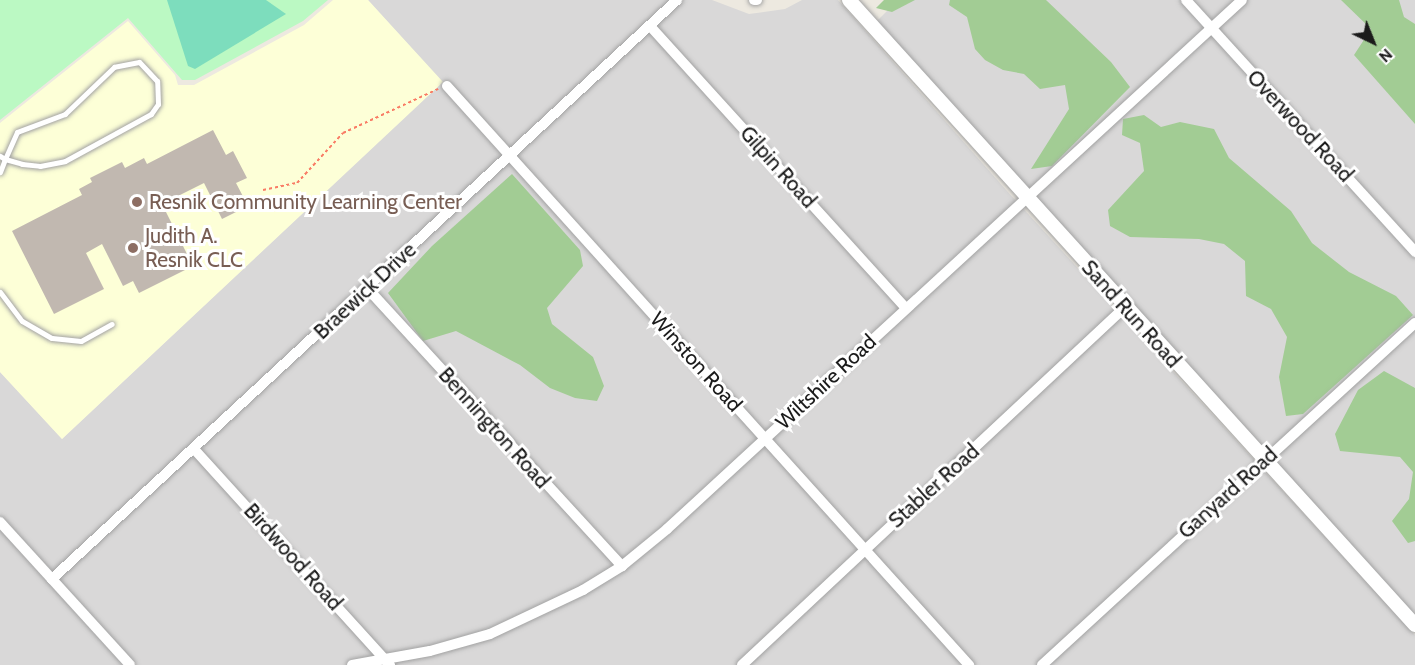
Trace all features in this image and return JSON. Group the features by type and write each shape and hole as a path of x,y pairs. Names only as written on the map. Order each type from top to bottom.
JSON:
{"street":[{"name":"Braewick Drive","path":"52,579 368,289 677,0"},
{"name":"Sand Run Road","path":"849,0 1415,625"},
{"name":"Overwood Road","path":"1186,0 1415,252"},
{"name":"Wiltshire Road","path":"352,665 388,662 490,634 584,590 622,566 668,530 1209,27 1242,0"},
{"name":"Gilpin Road","path":"650,26 906,308"},
{"name":"Winston Road","path":"447,86 969,665"},
{"name":"Bennington Road","path":"368,289 622,566"},
{"name":"Stabler Road","path":"742,665 1126,306"},
{"name":"Ganyard Road","path":"1042,665 1415,323"},
{"name":"Birdwood Road","path":"194,449 388,662"},
{"path":"0,522 130,665"}],"lane":[{"path":"0,172 2,158 17,132 65,114 114,67 127,62 139,62 157,81 158,104 151,114 65,160 40,166 2,158"},
{"path":"0,292 22,321 52,338 81,341 112,324"}],"path":[{"path":"263,190 297,183 344,133 447,86"}],"shaded area":[{"name":"Judith A. Resnik CLC","path":"333,0 368,0 443,82 62,439 0,372 0,123 128,21 175,75 178,85 194,85 304,25"},
{"path":"368,0 712,0 749,14 785,9 802,0 838,0 1007,191 1415,635 1415,665 0,665 0,372 62,439 442,82"},
{"path":"898,0 1415,0 1415,625 872,26"}],"green space":[{"path":"0,0 328,0 303,21 195,80 182,80 128,18 0,120"},
{"path":"167,0 266,0 286,14 195,69 188,66"},
{"path":"884,0 915,0 892,12 876,8"},
{"path":"950,0 1046,0 1111,62 1130,87 1052,166 1031,169 1069,109 1065,85 1040,89 1024,74 1003,70 985,60 975,49 967,17 949,5"},
{"path":"1341,0 1399,0 1404,17 1415,24 1415,124 1354,55 1371,29"},
{"path":"1144,115 1161,127 1180,122 1214,129 1229,158 1291,211 1312,243 1349,272 1396,296 1413,315 1303,414 1286,416 1279,377 1287,337 1271,309 1246,296 1245,261 1224,244 1199,239 1130,237 1110,226 1108,210 1144,171 1140,143 1122,135 1123,119"},
{"path":"512,174 580,250 583,266 547,308 552,324 593,357 604,386 597,401 575,398 550,388 520,365 456,331 423,341 388,293 432,246"},
{"path":"1384,371 1415,388 1415,541 1408,543 1392,521 1409,499 1413,472 1400,457 1340,451 1335,434 1358,390"}],"building":[{"path":"213,130 226,155 233,151 247,178 236,183 248,206 222,219 204,183 162,204 193,266 139,293 133,281 123,286 102,244 86,253 104,289 54,314 12,231 82,195 79,189 92,182 90,178 122,162 125,168 144,158 147,164"}],"place":[{"name":"Resnik Community Learning Center","path":"137,202"},
{"name":"Judith A. Resnik CLC","path":"133,248"}]}
